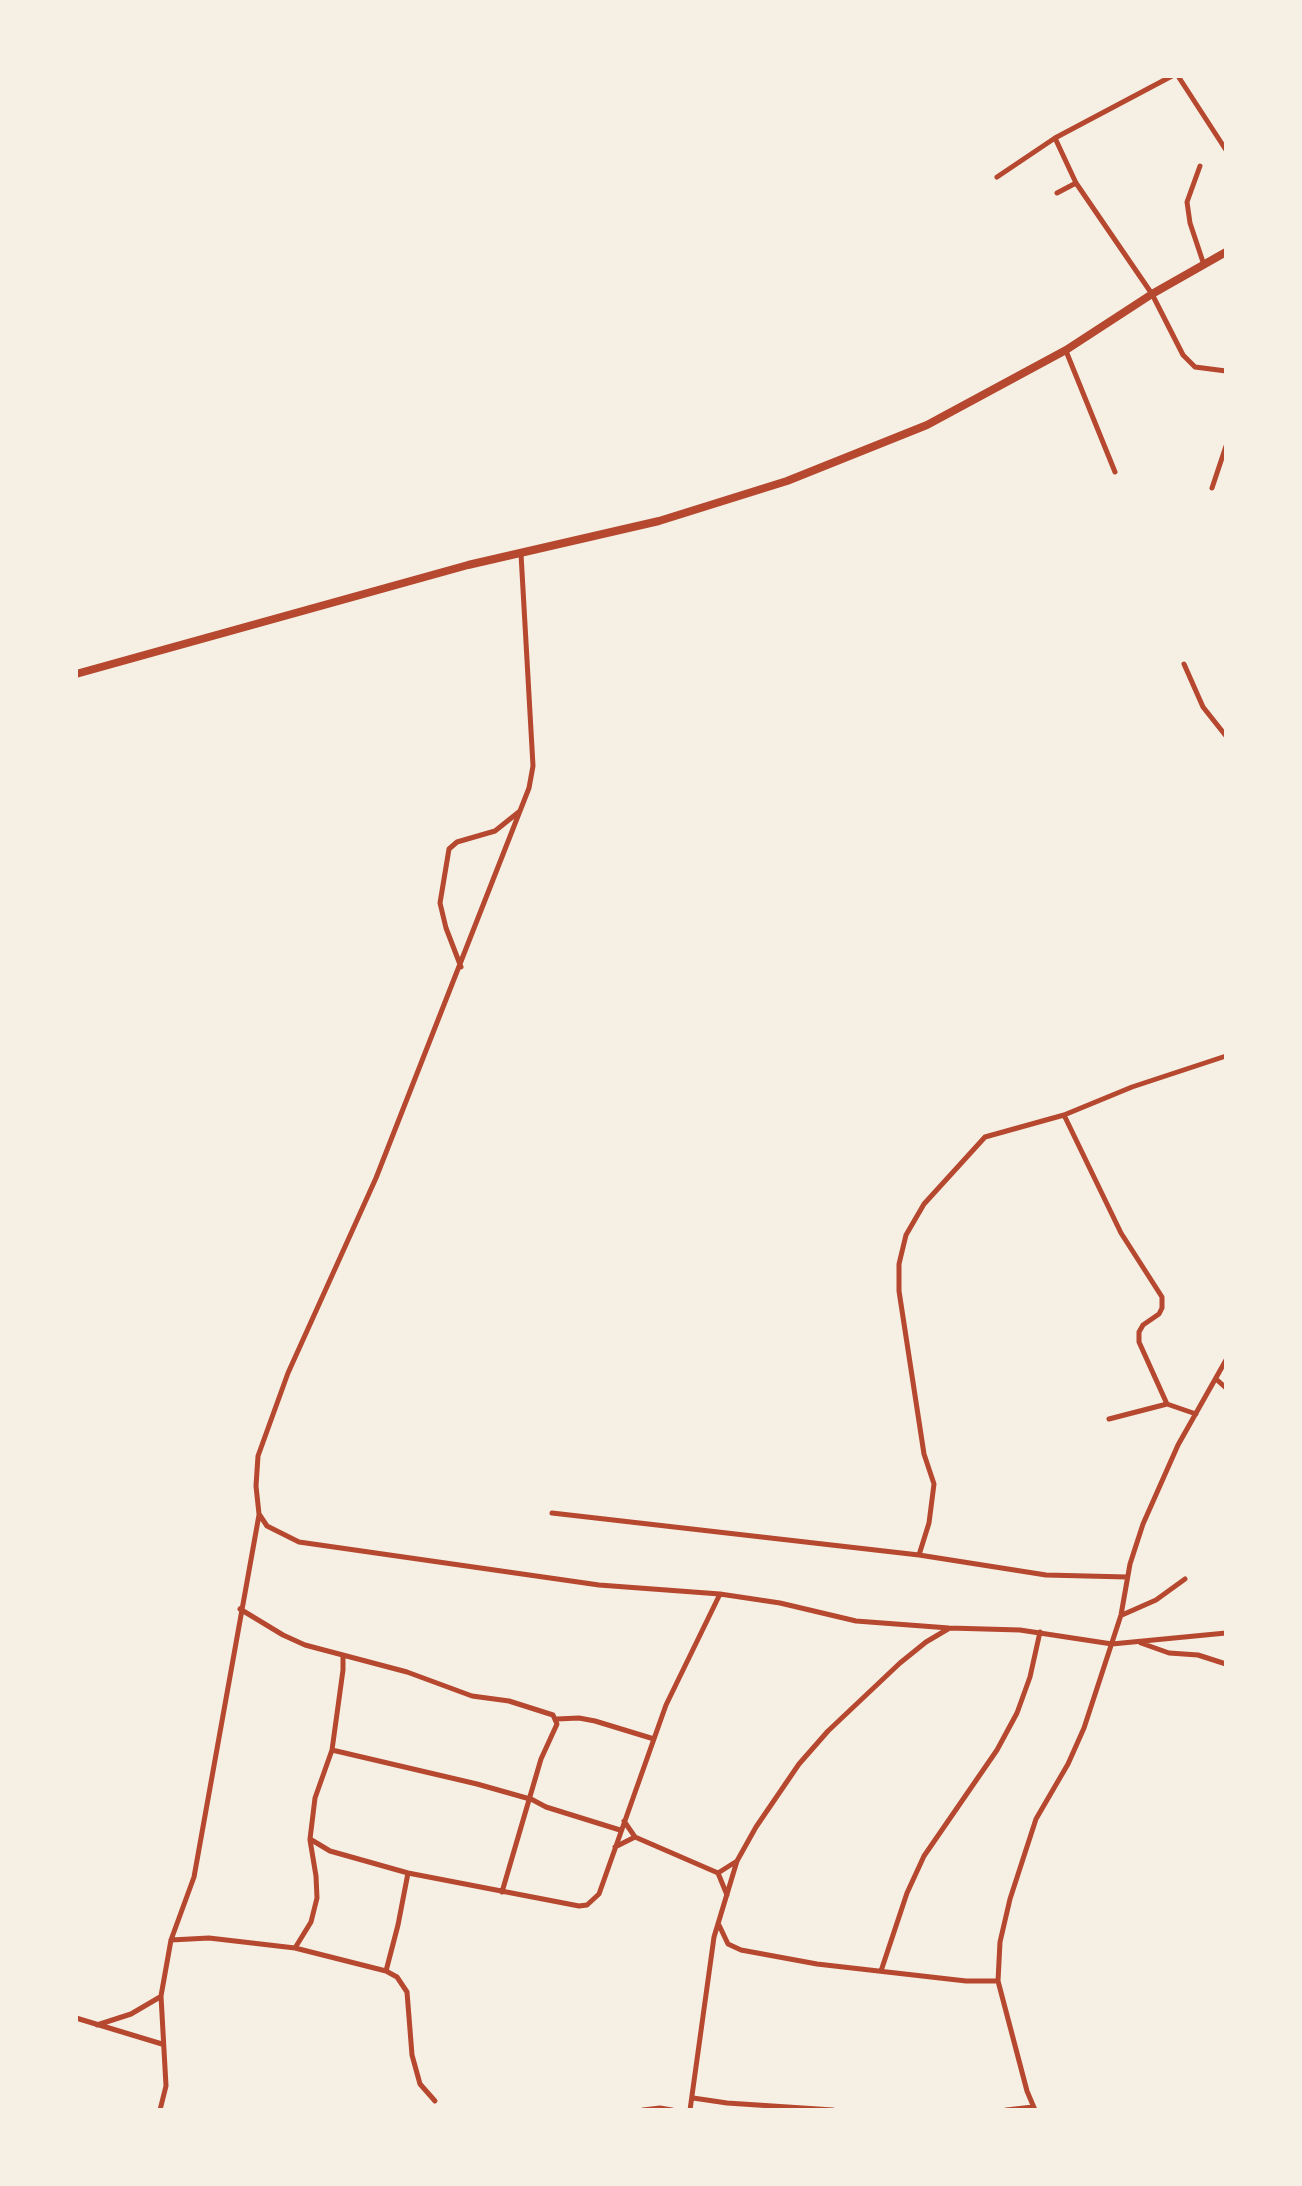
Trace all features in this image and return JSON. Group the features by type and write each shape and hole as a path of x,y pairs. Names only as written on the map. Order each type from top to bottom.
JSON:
{"highway":[{"path":"76,674 468,565 659,521 787,481 878,447 941,418 1066,350 1152,294 1226,252"}],"street":[{"path":"997,177 1055,138 1175,76 1226,150"},
{"path":"1055,138 1076,183 1152,294 1183,355 1195,367 1226,371"},
{"path":"1200,166 1187,202 1190,223 1204,265"},
{"path":"1057,193 1076,183"},
{"path":"1066,350 1115,472"},
{"path":"1212,488 1226,446"},
{"path":"160,2110 166,2086 161,1996 171,1940 194,1877 259,1514 256,1486 258,1456 308,1325 376,1178 461,967 520,811 533,766 521,554"},
{"path":"1184,664 1203,707 1226,736"},
{"path":"461,967 440,903 449,849 457,842 495,831 520,811"},
{"path":"919,1555 929,1523 934,1484 924,1454 899,1291 899,1264 906,1235 924,1204 985,1137 1064,1115 1132,1087 1226,1056"},
{"path":"1064,1115 1121,1233 1162,1297 1159,1314 1143,1325 1139,1342 1167,1404"},
{"path":"1006,2110 1034,2108 998,1981 1000,1942 1010,1899 1036,1819 1068,1764 1084,1728 1121,1615 1134,1547 1143,1524 1178,1445 1226,1360"},
{"path":"1216,1379 1226,1388"},
{"path":"1109,1419 1167,1404 1196,1414"},
{"path":"552,1513 919,1555 1046,1575 1127,1577"},
{"path":"259,1514 267,1526 299,1542 599,1585 720,1594 780,1603 856,1621 1040,1632 1112,1644 1226,1633"},
{"path":"1121,1615 1156,1600 1185,1579"},
{"path":"310,1839 330,1851 408,1873 587,1905 599,1894 677,1681 720,1594"},
{"path":"240,1609 283,1635 343,1656 407,1672 472,1696 509,1701 548,1712 557,1719 595,1721 654,1739"},
{"path":"690,2110 711,1949 737,1861 799,1764 828,1731 900,1663 949,1628"},
{"path":"881,1971 907,1893 924,1856 997,1750 1017,1713 1030,1677 1040,1632"},
{"path":"1140,1643 1169,1653 1198,1655 1226,1664"},
{"path":"295,1948 311,1922 317,1898 310,1839 315,1798 332,1750 343,1656"},
{"path":"502,1892 541,1759 557,1719"},
{"path":"332,1750 477,1784 620,1830"},
{"path":"624,1820 635,1837 718,1873 725,1884 727,1897"},
{"path":"614,1848 635,1837"},
{"path":"718,1873 737,1861"},
{"path":"386,1971 408,1873"},
{"path":"719,1924 728,1944 741,1950 817,1964 966,1981 998,1981"},
{"path":"171,1940 209,1938 295,1948 386,1971 397,1977 407,1992 412,2055 420,2084 435,2101"},
{"path":"97,2025 131,2014 161,1996"},
{"path":"76,2018 162,2044"},
{"path":"693,2098 833,2110"},
{"path":"643,2110 672,2110"}]}
